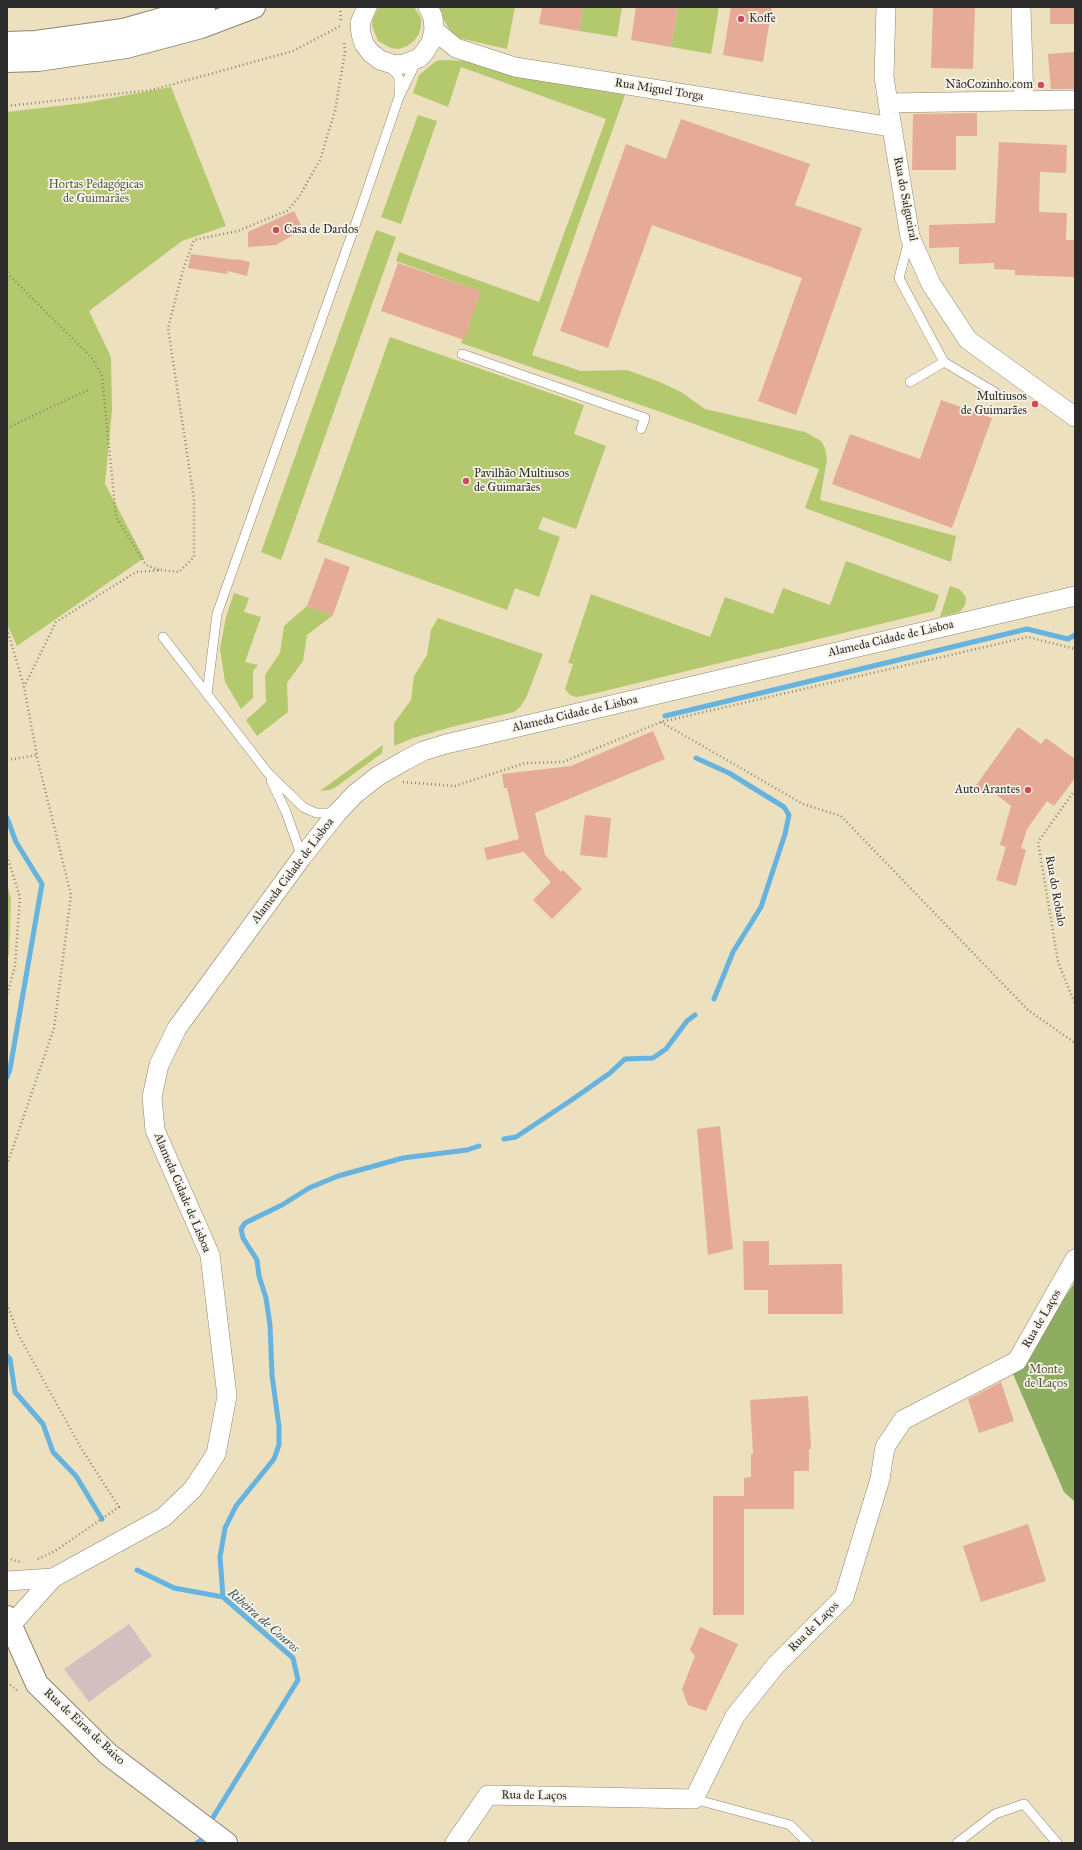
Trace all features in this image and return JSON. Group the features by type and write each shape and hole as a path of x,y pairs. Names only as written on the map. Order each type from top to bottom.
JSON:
{"main road":[{"path":"7,43 36,42 123,30 204,7"},
{"path":"7,61 38,60 126,47 201,27 254,7"},
{"name":"Rua de Eiras de Baixo","path":"9,1621 38,1684 108,1754 226,1843"}],"street":[{"path":"367,7 360,22 361,34 368,49 380,60 387,63 400,64 411,62 421,55 431,42 434,30 433,17 428,7"},
{"name":"Rua do Salgueiral","path":"886,7 884,76 888,103 910,237 931,284 968,340 1075,417"},
{"path":"1021,7 1024,101"},
{"name":"Rua Miguel Torga","path":"434,30 456,48 516,67 892,127"},
{"path":"421,55 456,48"},
{"path":"888,103 1075,100"},
{"name":"Alameda Cidade de Lisboa","path":"9,1621 53,1578 164,1518 193,1488 216,1454 227,1396 210,1255 155,1130 152,1097 159,1065 177,1028 302,857 355,794 378,776 423,751 1075,596"},
{"name":"Rua de Laços","path":"455,1843 488,1795 694,1799 735,1716 776,1665 844,1597 880,1479 885,1447 903,1420 1017,1361 1075,1259"},
{"name":"Alameda Cidade de Lisboa","path":"7,1581 53,1578"}],"lane":[{"path":"207,694 217,614 399,97 421,55"},
{"path":"380,60 396,73 399,78 399,97"},
{"path":"910,237 899,278 944,362 996,393"},
{"path":"462,354 645,418 641,429"},
{"path":"910,382 944,362"},
{"path":"164,637 268,773 303,807 316,813 337,814"},
{"path":"268,773 286,812 302,857"},
{"path":"694,1799 790,1825 808,1843"},
{"path":"957,1843 995,1814 1024,1804 1057,1843"}],"path":[{"path":"340,7 342,32"},
{"path":"7,106 152,90 293,51 342,25"},
{"path":"24,687 56,622 136,572 161,570 179,572 194,556 194,499 168,328 183,270 194,240 238,231 287,211 298,197 320,160 334,111 345,52 343,38"},
{"path":"7,273 92,358 102,376 116,517 146,565 161,570"},
{"path":"7,428 88,390"},
{"path":"7,629 24,687 37,754 71,895 54,1028 7,1166"},
{"path":"402,782 455,786 525,763 563,762 661,722 1028,637 1075,649"},
{"path":"661,722 803,804 842,816 1028,1010 1075,1043"},
{"path":"7,760 37,754"},
{"name":"Rua do Robalo","path":"1075,790 1038,842 1058,962 1075,1004"},
{"path":"7,856 20,897 15,966 7,995"},
{"path":"7,1304 18,1334 81,1448 119,1507 56,1551 34,1561"},
{"path":"7,1558 27,1564"}],"shaded area":[{"path":"129,1624 152,1656 89,1702 64,1669"}],"green space":[{"path":"379,7 414,7 421,18 421,26 419,34 414,41 399,49 391,48 378,41 372,26 373,18"},
{"path":"436,7 515,7 507,49 454,37"},
{"path":"583,7 622,7 617,37 579,31"},
{"path":"678,7 719,7 711,54 671,47"},
{"path":"436,61 466,61 489,68 625,95 532,355 581,371 627,370 660,382 681,392 705,409 805,432 821,441 825,448 827,459 820,500 956,536 951,562 805,508 819,469 658,411 461,343 480,291 396,261 399,252 539,302 606,119 461,67 448,107 413,93 419,75"},
{"name":"Hortas Pedagógicas de Guimarães","path":"171,87 226,226 182,241 89,311 111,357 112,410 105,484 144,558 17,646 7,624 7,112 84,103"},
{"path":"418,115 437,121 401,224 381,217"},
{"path":"376,230 396,237 281,560 261,552"},
{"name":"Pavilhão Multiusos de Guimarães","path":"390,337 584,405 574,434 606,446 576,529 543,517 538,529 560,537 539,597 515,588 507,610 317,542"},
{"path":"846,561 939,595 934,611 588,695 576,697 570,695 565,689 573,664 568,663 591,594 710,637 725,597 773,614 783,588 830,605"},
{"path":"950,586 959,589 963,593 966,598 965,605 960,612 940,617"},
{"path":"234,593 249,598 244,612 261,617 245,662 258,665 253,671 253,698 241,709 225,682 220,649 226,617"},
{"path":"307,606 333,615 307,635 303,661 287,683 288,712 257,736 246,720 266,702 265,675 280,653 284,626"},
{"path":"438,618 543,654 526,698 520,707 514,712 455,726 413,738 394,746 394,723 411,700 414,676 427,655 431,630"},
{"path":"383,745 382,753 336,787 330,790 320,791"},
{"path":"7,884 11,899 9,954 7,961"},
{"name":"Monte de Laços","path":"1075,1282 1075,1502 1064,1492 1013,1374"}],"building":[{"path":"542,7 583,7 579,31 539,24"},
{"path":"636,7 678,7 671,47 631,40"},
{"path":"731,7 772,7 763,62 723,55"},
{"path":"933,7 975,7 973,69 931,68"},
{"path":"1050,7 1075,7 1075,24 1050,24"},
{"path":"1075,52 1075,89 1051,89 1048,54"},
{"path":"977,113 977,136 956,136 956,170 912,170 913,114"},
{"path":"681,119 810,164 795,205 862,228 796,415 758,401 802,278 652,225 608,348 560,331 626,144 666,159"},
{"path":"999,142 1067,145 1066,173 1040,172 1039,212 1067,213 1066,240 1075,240 1075,277 1015,275 1015,270 994,269 994,263 959,264 959,247 929,248 929,225 995,223"},
{"name":"Casa de Dardos","path":"294,211 303,229 276,245 248,247 248,232"},
{"path":"191,254 250,262 247,276 228,271 227,274 188,268"},
{"path":"398,263 481,291 464,340 381,311"},
{"path":"941,400 992,418 952,528 832,484 850,434 920,459"},
{"path":"325,558 350,567 333,615 307,606"},
{"path":"1018,727 1041,744 1046,738 1075,759 1075,778 1054,806 1047,801 1027,829 1021,848 1026,850 1016,886 996,880 1006,847 1000,845 1011,806 990,790 985,796 974,788"},
{"path":"653,731 665,759 535,813 545,855 561,872 563,870 582,889 552,919 533,900 551,882 524,852 487,860 484,848 519,839 507,788 504,788 502,774 571,766"},
{"path":"585,815 611,818 607,858 580,855"},
{"path":"720,1126 733,1249 708,1255 697,1129"},
{"path":"743,1241 769,1241 769,1265 842,1264 843,1314 768,1314 768,1290 744,1290"},
{"path":"1001,1382 1014,1421 979,1433 968,1399"},
{"path":"808,1396 811,1449 809,1449 809,1471 794,1471 794,1509 744,1509 744,1615 713,1615 713,1496 744,1496 744,1478 751,1477 751,1454 753,1454 750,1400"},
{"path":"1028,1524 1046,1581 981,1602 963,1546"},
{"path":"700,1627 738,1644 706,1711 688,1705 682,1689 695,1656 690,1650"}],"waterway":[{"path":"665,716 1027,629 1068,639 1075,635"},
{"path":"696,758 729,773 784,807 789,815 785,834 761,907 733,952 714,999"},
{"name":"Ribeira de Couros","path":"7,818 16,842 42,884 10,1069 7,1077"},
{"path":"504,1139 516,1137 610,1073 625,1059 653,1058 666,1049 687,1021 695,1015"},
{"path":"223,1597 220,1557 225,1528 236,1506 274,1459 279,1445 279,1427 272,1375 270,1325 266,1298 259,1276 257,1260 243,1238 241,1229 245,1223 282,1205 309,1188 338,1176 403,1158 467,1150 479,1146"},
{"name":"Ribeira de Couros","path":"7,1356 10,1359 15,1392 43,1424 53,1452 76,1476 102,1519"},
{"name":"Ribeira de Couros","path":"137,1570 174,1588 223,1597 293,1658 298,1680 212,1819"},
{"name":"Ribeira de Couros","path":"197,1843 201,1840"}],"place":[{"name":"Koffe","path":"741,19"},
{"name":"NãoCozinho.com","path":"1041,85"},
{"name":"Casa de Dardos","path":"276,230"},
{"name":"Multiusos de Guimarães","path":"1035,404"},
{"name":"Pavilhão Multiusos de Guimarães","path":"466,481"},
{"name":"Auto Arantes","path":"1028,790"}]}
